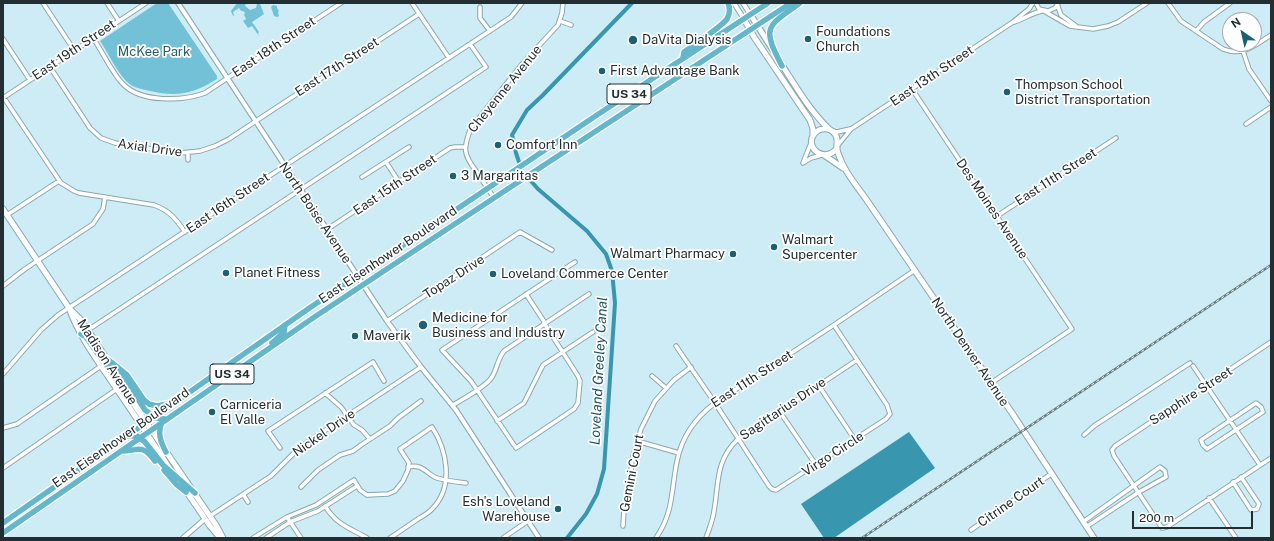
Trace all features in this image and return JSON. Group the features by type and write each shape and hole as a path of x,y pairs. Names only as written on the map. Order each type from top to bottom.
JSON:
{"highway":[{"path":"683,58 684,52 728,18 728,3"},
{"name":"East Eisenhower Boulevard","path":"3,523 172,403 357,276 683,58 768,3"},
{"name":"East Eisenhower Boulevard","path":"3,533 163,421 363,285 791,3"},
{"path":"782,66 773,46 770,36 770,29 775,22 800,3"},
{"path":"257,357 284,332 285,325"},
{"path":"81,334 85,336 106,365 125,379 142,406 153,417 159,419 168,418"},
{"path":"106,358 127,375 144,400 149,404 157,406 172,403"},
{"path":"163,421 159,432 161,442 166,452"},
{"path":"125,437 134,436 140,438 160,462 184,483 191,492 195,493"},
{"path":"121,451 128,451 138,448 147,451 176,484 186,492"}],"main road":[{"path":"744,19 810,120 813,129 812,145 819,153 823,155 831,153 837,146 837,137 807,104 756,26 750,14"},
{"path":"813,137 818,130 830,130"},
{"name":"North Denver Avenue","path":"837,146 844,169 915,270 1094,538"},
{"name":"North Denver Avenue","path":"823,155 844,169"},
{"name":"Madison Avenue","path":"3,209 69,308 78,316 88,330 115,372 143,424 186,492 208,517"},
{"name":"Madison Avenue","path":"69,308 73,320 101,366 143,424"},
{"name":"Madison Avenue","path":"148,432 166,452 195,493 208,517 222,538"}],"street":[{"path":"43,3 74,50"},
{"path":"107,3 119,21"},
{"name":"East 19th Street","path":"3,98 146,3"},
{"name":"North Boise Avenue","path":"178,3 387,321 421,367 453,405 539,538"},
{"name":"East 18th Street","path":"93,38 122,84 126,87 140,94 169,99 188,98 205,92 341,3"},
{"path":"412,3 449,58"},
{"name":"East 16th Street","path":"3,374 49,322 511,17 522,3"},
{"name":"Cheyenne Avenue","path":"494,198 467,158 465,147 466,139 471,128 523,63 554,30 560,21 563,3"},
{"path":"734,3 744,19"},
{"path":"743,3 750,14"},
{"path":"1035,3 1043,11 1065,24 1070,26 1094,28 1108,26 1118,22 1147,3"},
{"name":"East 13th Street","path":"837,146 852,129 1013,22 1035,3"},
{"path":"1168,3 1182,21 1222,48"},
{"path":"1196,31 1204,22 1230,3"},
{"path":"1058,4 1061,15 1076,26"},
{"name":"East 13th Street","path":"1013,22 1032,13 1052,10 1058,4"},
{"path":"480,7 480,18 490,31"},
{"name":"East 17th Street","path":"255,121 419,14"},
{"path":"560,21 571,25"},
{"path":"1262,40 1271,35"},
{"path":"3,39 30,80"},
{"path":"88,330 486,67 470,44"},
{"path":"1243,52 1249,69 1271,101"},
{"name":"Axial Drive","path":"50,67 90,128 101,138 115,144 188,153 200,151 222,143 255,121"},
{"name":"Des Moines Avenue","path":"912,89 1072,329 991,383"},
{"path":"3,98 59,181 74,191 154,205 163,208 174,217 185,232"},
{"path":"1246,124 1271,107"},
{"name":"East 13th Street","path":"830,130 837,132 852,129"},
{"path":"813,137 803,163 811,158 823,155"},
{"name":"East 11th Street","path":"997,216 1116,138"},
{"name":"East 15th Street","path":"326,230 450,148 455,146 465,147"},
{"path":"362,177 409,147"},
{"path":"188,153 188,160"},
{"path":"386,162 399,182"},
{"path":"7,215 59,181"},
{"path":"3,286 93,224 103,209 105,197"},
{"name":"Topaz Drive","path":"387,321 520,232 552,250"},
{"path":"526,294 580,381 578,403 574,409 516,448 467,376 442,350 526,294 575,262"},
{"name":"East 11th Street","path":"656,538 671,507 677,462 684,439 694,422 701,414 715,403 915,270"},
{"path":"453,405 488,382 504,350 589,294"},
{"name":"Virgo Circle","path":"676,346 769,486 774,490 781,488 886,420 890,414 887,405 834,325"},
{"path":"497,421 524,403 543,365 593,332"},
{"name":"Sapphire Street","path":"1134,485 1114,456 1112,450 1115,446 1271,342"},
{"name":"Sagittarius Drive","path":"706,538 714,514 719,470 730,446 738,439 857,360"},
{"path":"280,448 268,431 373,362 384,381"},
{"path":"1084,435 1094,426 1191,365 1260,465"},
{"path":"3,428 17,424 101,366"},
{"name":"Nickel Drive","path":"183,538 208,517 276,471 298,449 421,367"},
{"name":"Gemini Court","path":"623,526 624,510 629,495 632,460 641,429 655,401 666,388 691,367"},
{"path":"652,376 666,388"},
{"path":"818,386 855,440"},
{"path":"3,468 117,390"},
{"path":"325,393 341,407 354,425 362,430 370,439"},
{"path":"301,487 318,470 340,455 353,451 390,426 398,418 421,401"},
{"path":"1256,403 1261,406 1263,412 1236,430 1207,449 1201,440 1256,403"},
{"path":"780,412 816,465"},
{"path":"253,538 287,517 311,508 354,480 360,490 367,495 388,494 395,491 403,481 409,463 400,449 432,427 441,442 445,457 446,480 443,492 439,502 432,510 390,538"},
{"path":"637,441 679,453"},
{"path":"1134,485 1162,528 1271,458"},
{"path":"408,466 413,465 421,467 435,478 466,483"},
{"path":"1083,522 1160,467 1164,471 1166,477 1139,492 1086,527"},
{"name":"Citrine Court","path":"970,530 1052,474"},
{"path":"1234,482 1252,510 1257,509 1259,504 1241,477"},
{"path":"266,538 290,522 325,507 357,486"},
{"path":"243,494 248,502"},
{"path":"1209,498 1236,538"},
{"path":"322,501 335,520 366,538"},
{"path":"287,517 301,538"},
{"path":"503,538 528,521"}],"green space":[{"name":"McKee Park","path":"157,3 168,3 217,76 217,79 192,91 168,94 138,88 123,78 100,41"},
{"path":"237,3 246,3 245,6 250,10 256,8 257,4 260,4 264,14 252,22 259,32 259,36 252,26 248,28 243,21 246,19 243,11 239,8 233,12 233,16 231,11"},
{"path":"273,5 277,6 279,11 279,16 277,17 274,16 271,7"}],"shaded area":[{"path":"909,432 935,468 834,538 824,538 801,504"}],"waterway":[{"name":"Loveland Greeley Canal","path":"519,162 512,135 527,110 632,3"},
{"name":"Loveland Greeley Canal","path":"530,180 538,189 587,231 606,254 612,271 615,303 604,469 597,494 586,514 567,538"}],"railway":[{"path":"862,538 1271,265"}],"place":[{"name":"Foundations Church","path":"808,39"},
{"name":"DaVita Dialysis","path":"633,40"},
{"name":"First Advantage Bank","path":"602,71"},
{"name":"Thompson School District Transportation","path":"1007,92"},
{"name":"Comfort Inn","path":"498,145"},
{"name":"3 Margaritas","path":"453,176"},
{"name":"Walmart Supercenter","path":"774,247"},
{"name":"Walmart Pharmacy","path":"733,254"},
{"name":"Planet Fitness","path":"226,273"},
{"name":"Loveland Commerce Center","path":"493,274"},
{"name":"Medicine for Business and Industry","path":"423,325"},
{"name":"Maverik","path":"355,336"},
{"name":"Carniceria El Valle","path":"212,412"},
{"name":"Esh's Loveland Warehouse","path":"558,509"}]}
